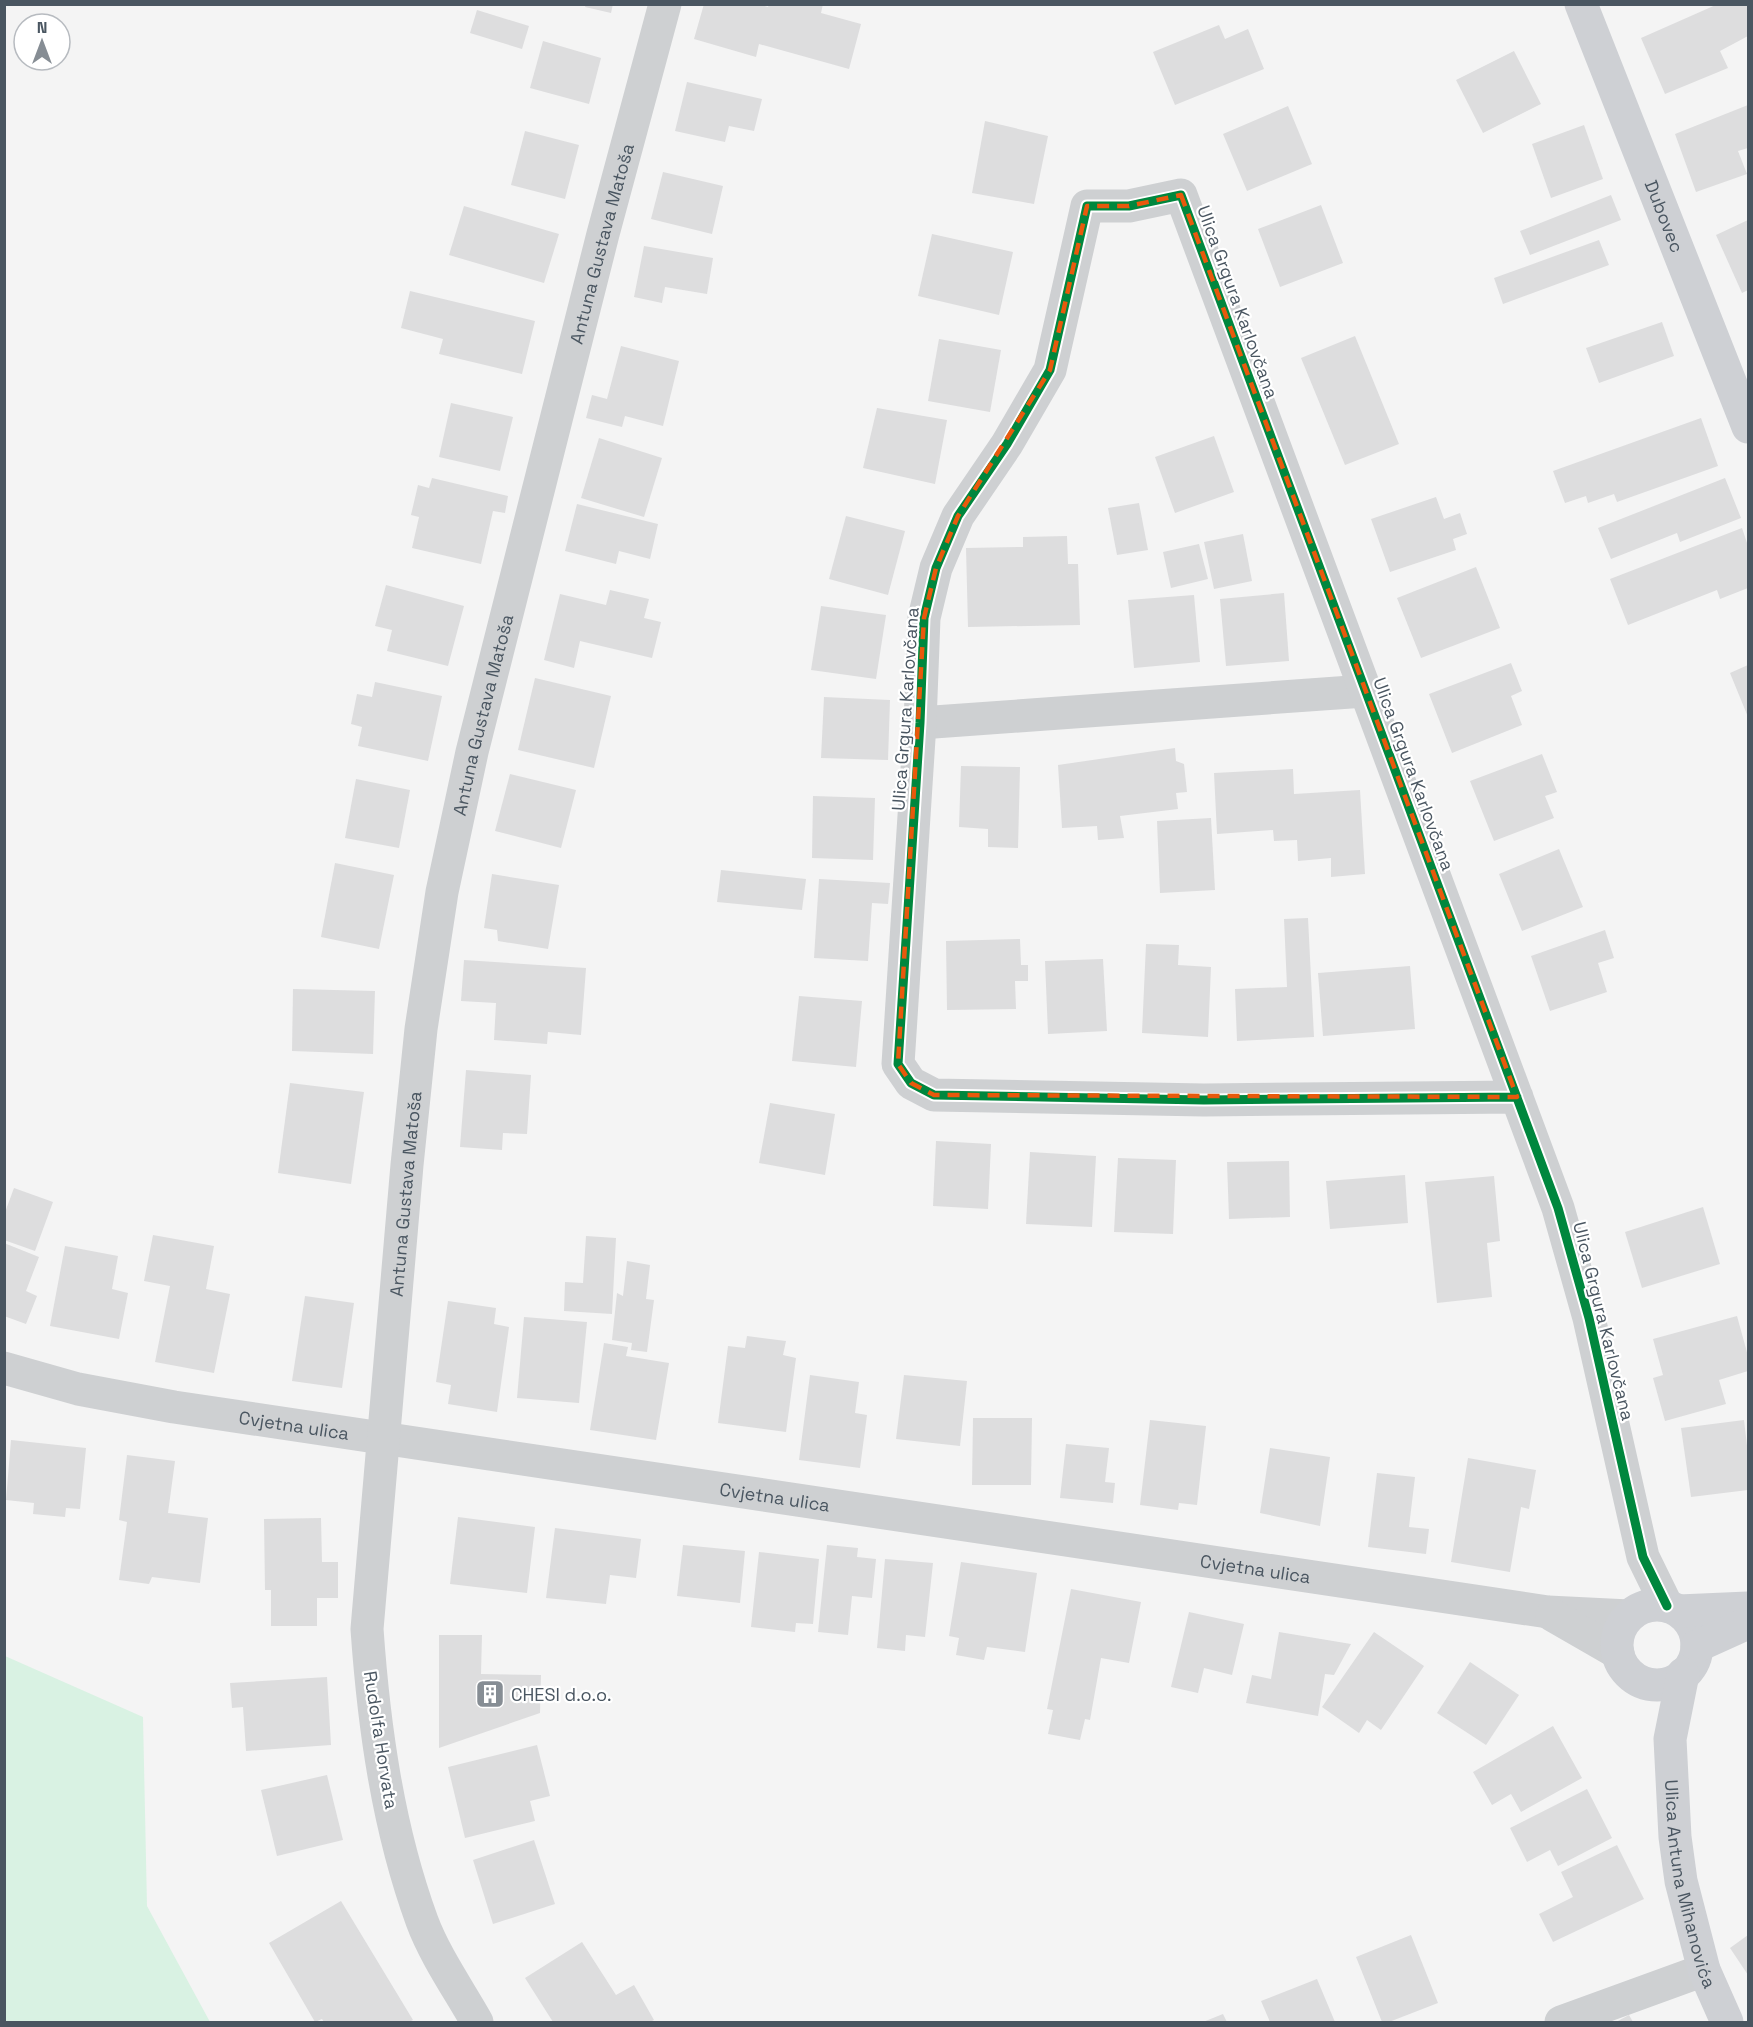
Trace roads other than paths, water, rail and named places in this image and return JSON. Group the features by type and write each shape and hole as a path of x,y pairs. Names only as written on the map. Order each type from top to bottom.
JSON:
{"main road":[{"name":"Dubovec","path":"1581,4 1749,427"},
{"path":"1749,1608 1653,1611 1621,1627 1618,1653 1631,1676 1643,1682 1668,1683 1690,1660 1749,1623"},
{"path":"1653,1611 1695,1631 1670,1739"},
{"path":"1643,1682 1670,1739"},
{"name":"Ulica Antuna Mihanovića","path":"1670,1739 1675,1837 1680,1870 1704,1970 1727,2022"}],"street":[{"name":"Antuna Gustava Matoša","path":"382,1440 421,1029 442,892 478,729 600,245 665,4"},
{"name":"Ulica Grgura Karlovčana","path":"1517,1097 1204,1100 934,1095 911,1083 898,1064 920,723 924,618 936,568 958,516 1006,444 1050,370 1087,206 1129,206 1181,195 1365,691 1517,1097 1558,1208 1589,1318 1653,1611"},
{"name":"Ulica Grgura Karlovčana","path":"920,723 1365,691"},
{"name":"Cvjetna ulica","path":"4,1368 78,1389 174,1407 382,1440 1548,1612 1653,1611"},
{"name":"Rudolfa Horvata","path":"382,1440 367,1629 372,1703 399,1850 420,1913 477,2022"},
{"path":"1548,1612 1618,1653"},
{"path":"1561,2022 1704,1970"}],"place":[{"name":"CHESI d.o.o.","path":"490,1694"}]}
